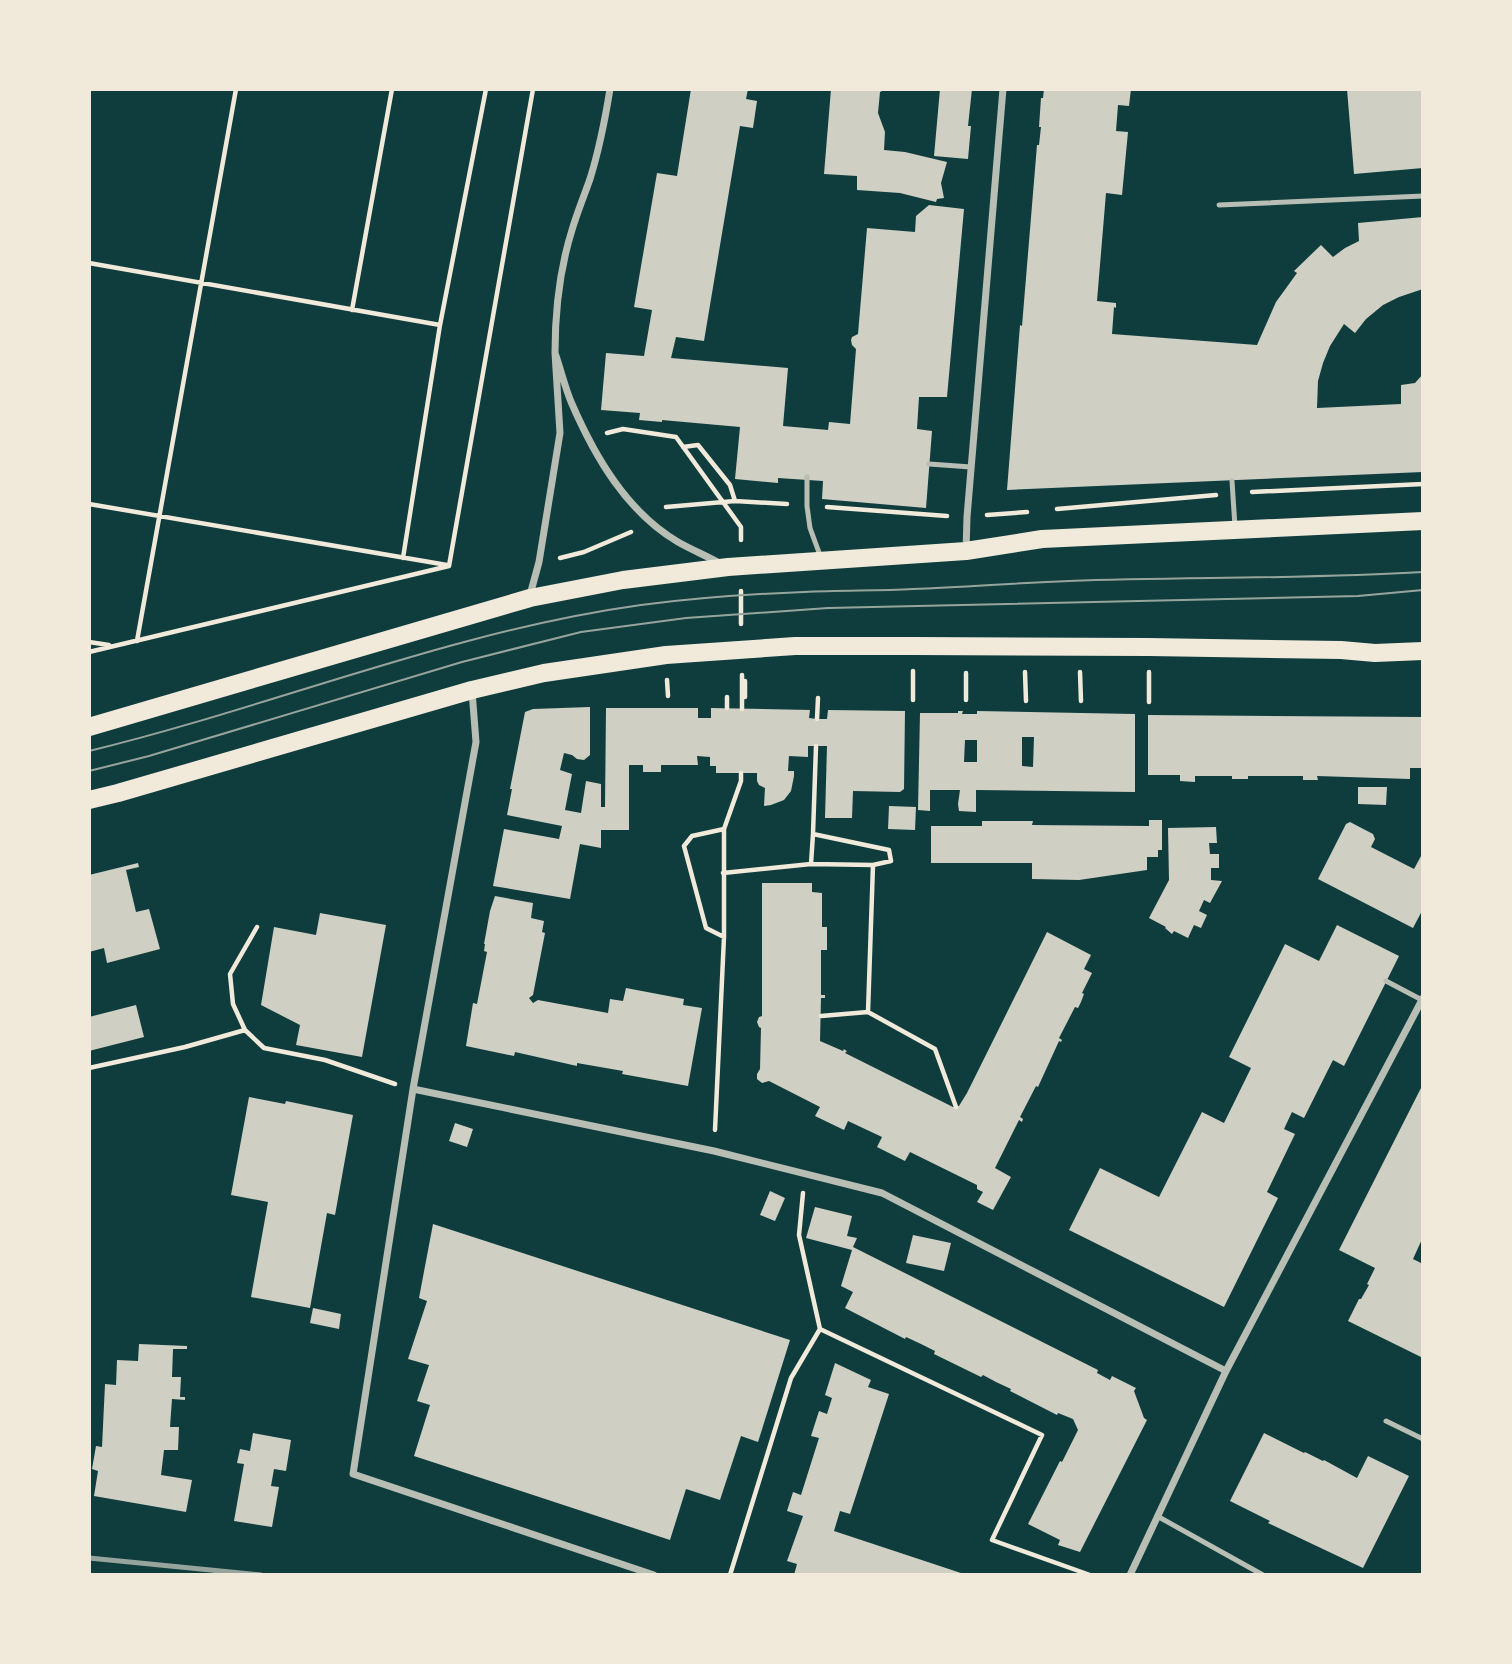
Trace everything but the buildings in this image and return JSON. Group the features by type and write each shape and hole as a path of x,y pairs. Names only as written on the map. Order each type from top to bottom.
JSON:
{"main road":[{"path":"89,727 530,598 623,580 728,567 966,551 1042,539 1423,521"},
{"path":"89,800 472,691 544,673 630,659 796,646 1149,647 1376,653 1423,651"}],"street":[{"path":"530,598 539,562 560,433 555,353 559,292 571,232 600,144 610,89"},
{"path":"966,551 1003,89"},
{"path":"555,353 572,403 599,458 625,496 677,541 728,567"},
{"path":"472,691 476,742 413,1089 353,1474 654,1575"},
{"path":"1130,1575 1226,1371 1422,999"},
{"path":"413,1089 714,1152 882,1193 1226,1371"}],"lane":[{"path":"1219,205 1423,196"},
{"path":"929,464 971,467"},
{"path":"807,477 810,528 822,561"},
{"path":"1232,481 1235,529"},
{"path":"1386,981 1422,999"},
{"path":"1386,1421 1423,1439"},
{"path":"1157,1516 1263,1575"}],"path":[{"path":"137,641 236,89"},
{"path":"352,310 392,89"},
{"path":"402,558 440,325 486,89"},
{"path":"449,566 533,89"},
{"path":"89,263 440,325"},
{"path":"605,434 623,429 676,437 691,459"},
{"path":"683,447 698,445 730,485 735,500"},
{"path":"1047,510 1234,493 1423,484"},
{"path":"539,562 584,552 628,534 662,508 735,500 967,517 1034,511"},
{"path":"89,504 449,566"},
{"path":"89,652 449,566"},
{"path":"89,642 113,646"},
{"path":"727,697 727,708"},
{"path":"817,719 818,698"},
{"path":"811,864 816,746"},
{"path":"714,1152 724,937 724,828 741,781 741,773"},
{"path":"724,828 692,836 684,846 706,928 724,937"},
{"path":"723,873 811,864 873,865 891,861 889,850 813,834"},
{"path":"868,1012 873,865"},
{"path":"257,927 230,974 233,1004 245,1030 264,1048 325,1060 413,1089"},
{"path":"821,1016 868,1012 935,1049 957,1107"},
{"path":"89,1068 185,1047 245,1030"},
{"path":"730,1575 791,1378 820,1329 799,1235 805,1174"},
{"path":"820,1329 1042,1435 992,1540 1090,1575"}],"tram line":[{"path":"89,751 501,632 641,605 818,591 899,590 1069,581 1423,572"},
{"path":"89,771 149,756 462,662 581,632 686,618 828,608 1358,596 1423,590"}],"railway":[{"path":"89,1558 261,1575"}]}
